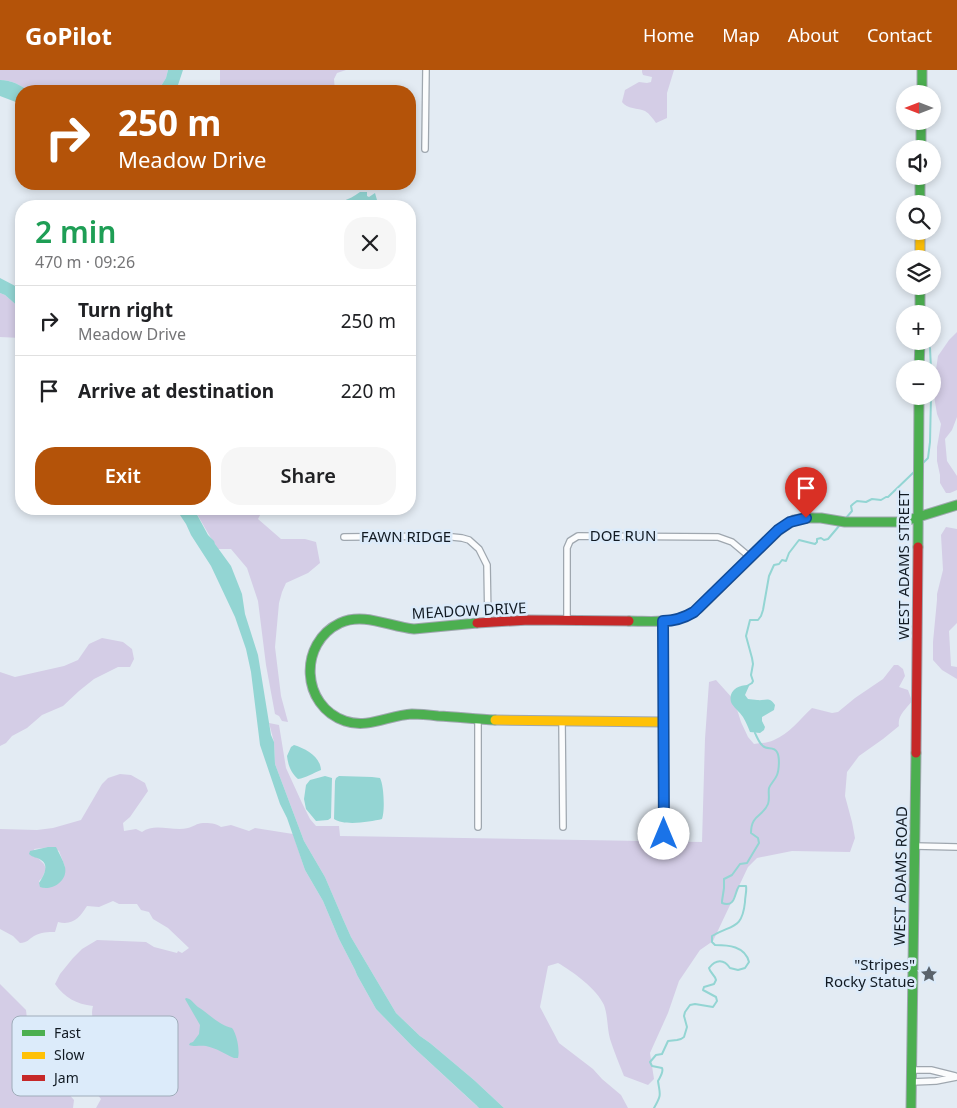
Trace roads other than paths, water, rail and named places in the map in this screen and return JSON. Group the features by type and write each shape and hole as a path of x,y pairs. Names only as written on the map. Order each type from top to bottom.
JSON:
{"street":[{"path":"425,149 426,70"},
{"path":"922,70 922,85"},
{"name":"WEST ADAMS STREET","path":"917,734 919,405"},
{"name":"MEADOW DRIVE","path":"664,722 504,721 412,714 358,724 344,721 326,710 317,699 311,686 310,666 315,647 324,635 338,624 365,618 401,628 414,629 488,622 673,621 682,619 694,612 778,530 790,522 798,519 820,518 843,522 902,522 957,505"},
{"name":"DOE RUN","path":"567,621 567,548 570,541 578,536 718,537 732,542 751,558"},
{"name":"FAWN RIDGE","path":"344,537 452,537 469,540 479,548 487,565 488,622"},
{"path":"663,621 664,834"},
{"path":"478,719 478,827"},
{"path":"562,721 563,827"},
{"name":"WEST ADAMS ROAD","path":"911,1108 917,734"},
{"path":"916,846 957,847"},
{"path":"912,1070 931,1070 957,1076"},
{"path":"912,1082 936,1082 957,1076"}],"waterway":[{"path":"930,350 931,360"},
{"path":"922,464 928,458 931,405"},
{"path":"846,518 852,511 851,506 857,501 866,502 872,499 881,500 888,497 914,472"},
{"path":"747,686 753,681 751,675 753,664 746,636 750,620 758,620 761,616 769,576 774,565 779,564 782,560 786,561 789,553 799,540 815,544 817,539 828,539 839,526"},
{"path":"654,1108 659,1097 658,1081 662,1074 662,1068 652,1066 650,1062 656,1055 662,1054 668,1041 684,1037 687,1027 684,1016 690,1005 713,1007 717,1001 716,997 703,990 704,987 714,984 716,980 709,968 714,963 720,961 730,968 738,970 745,968 749,962 740,950 730,946 715,945 712,942 712,936 739,922 744,911 746,886 739,886 732,902 722,903 724,879 732,875 740,864 747,863 759,843 758,838 751,833 753,822 766,808 769,800 769,788 778,773 779,760 777,752 774,749 763,746 755,733"}],"place":[{"name":"\"Stripes\" Rocky Statue","path":"929,974"}]}
